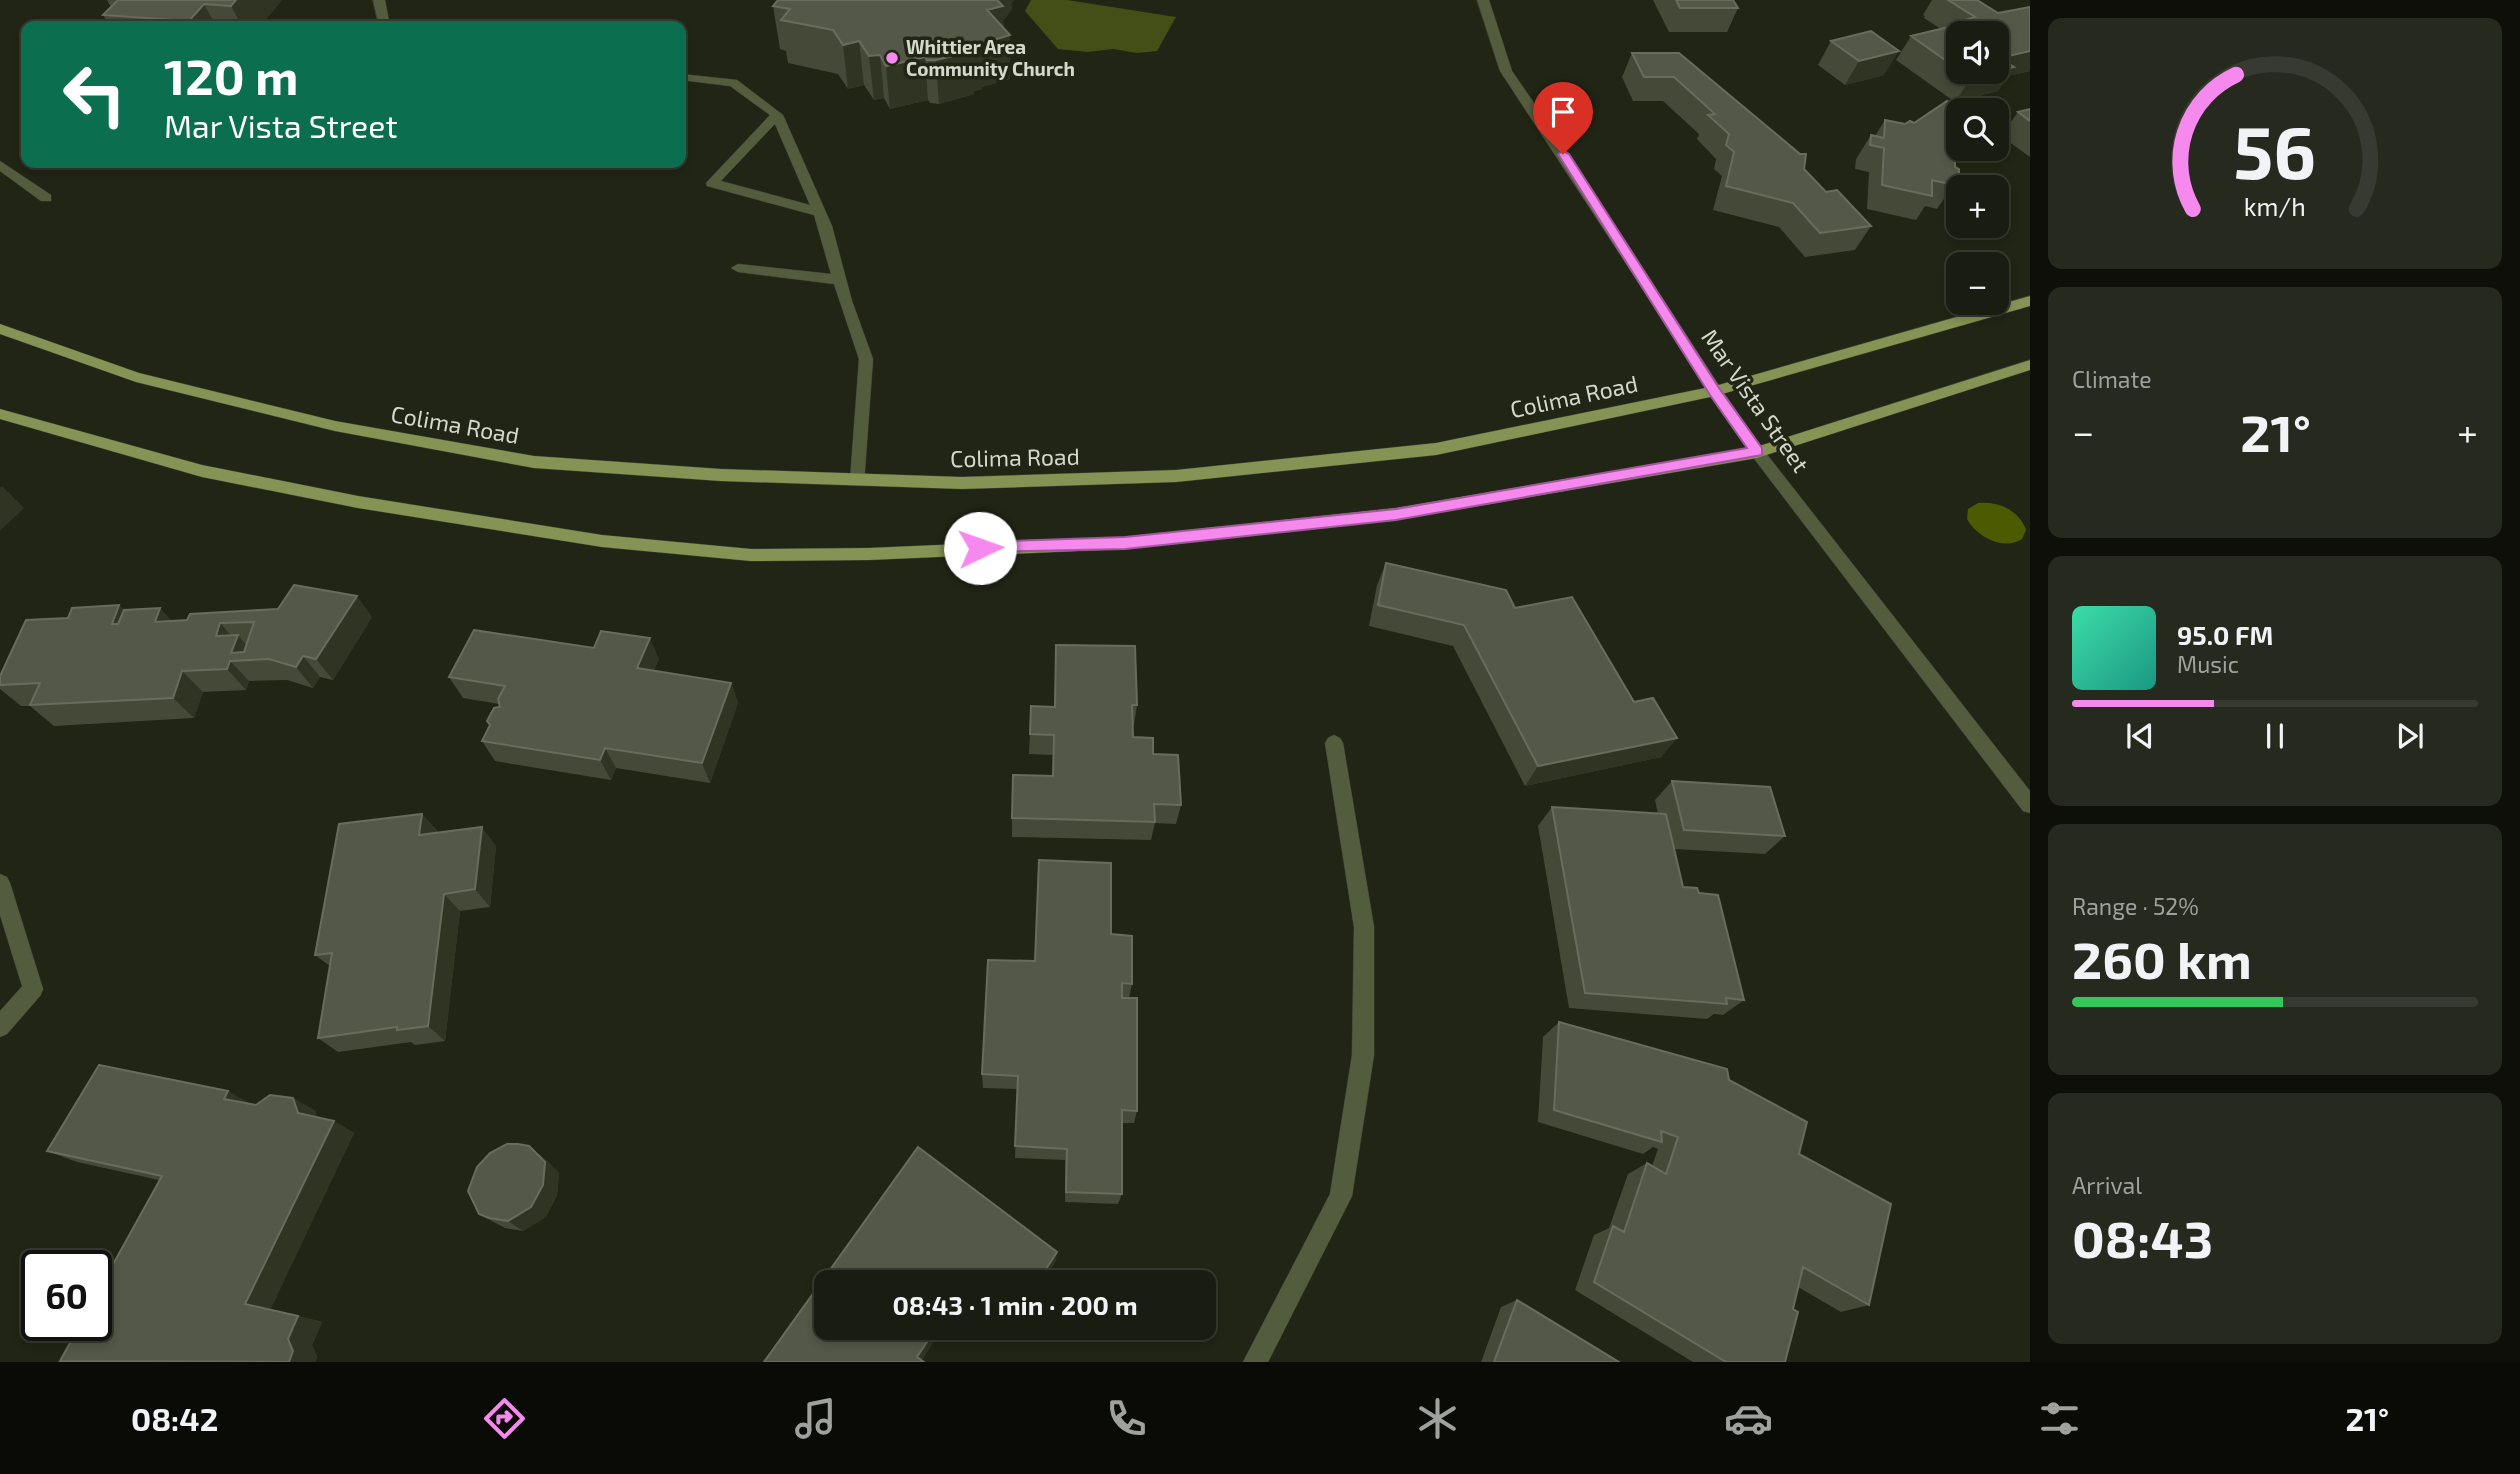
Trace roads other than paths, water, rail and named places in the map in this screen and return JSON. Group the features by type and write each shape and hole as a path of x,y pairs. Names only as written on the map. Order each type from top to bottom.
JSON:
{"main road":[{"name":"Colima Road","path":"0,329 136,377 335,426 534,462 721,475 962,483 1176,476 1436,449 1715,391 2030,301"},
{"path":"0,414 202,471 358,502 602,541 751,555 869,554 1138,542 1396,514 1757,452 2030,365"}],"street":[{"path":"379,0 384,21"},
{"name":"Mar Vista Street","path":"1483,0 1506,71 1563,154 1715,391 1757,452 2030,805"},
{"path":"686,78 733,83 778,116 819,212 866,359 858,480"},
{"path":"778,116 712,183 819,212"},
{"path":"0,165 46,198"},
{"path":"738,268 840,280"},
{"path":"1255,1362 1341,1196 1363,1055 1364,927 1334,743"},
{"path":"0,883 33,989 0,1027"}],"place":[{"name":"Whittier Area Community Church","path":"892,58"}]}
